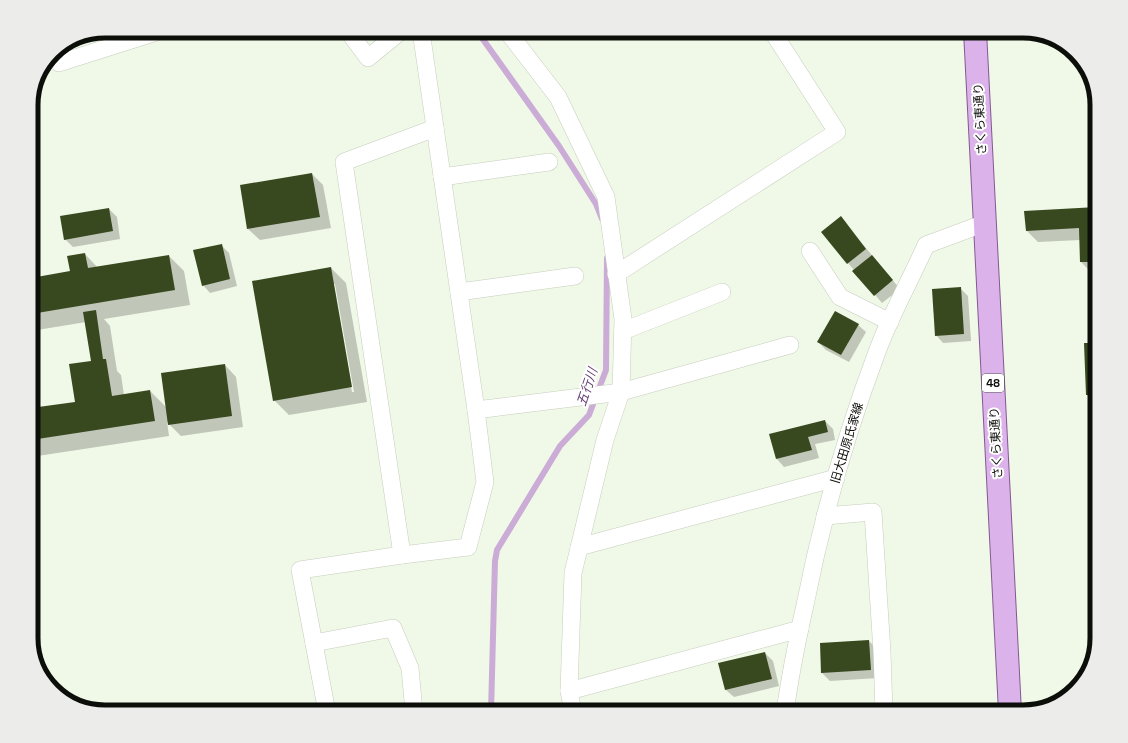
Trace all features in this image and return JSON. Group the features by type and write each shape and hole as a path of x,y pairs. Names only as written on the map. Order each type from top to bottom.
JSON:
{"main road":[{"name":"さくら東通り","path":"976,38 1010,705"}],"street":[{"path":"58,58 59,63 138,38"},
{"path":"353,38 368,58 392,38"},
{"path":"326,705 300,570 468,547 485,482 476,410 422,38"},
{"path":"512,38 558,97 606,197 623,319 621,392 605,440 573,573 569,691 572,705"},
{"path":"616,274 837,132 777,38"},
{"path":"402,555 344,162 435,128"},
{"path":"442,177 549,162"},
{"name":"旧大田原氏家線","path":"786,705 789,682 825,516 842,453 877,351 926,245 985,224"},
{"path":"810,251 840,297 890,322"},
{"path":"459,292 575,276"},
{"path":"623,331 722,292"},
{"path":"476,410 621,392 790,344"},
{"path":"579,547 836,478"},
{"path":"825,516 873,512 884,705"},
{"path":"314,642 393,628 410,668 413,705"},
{"path":"569,691 800,629"}],"building":[{"path":"312,173 320,217 247,229 240,185"},
{"path":"1090,207 1090,262 1080,262 1079,228 1026,231 1024,211"},
{"path":"109,208 113,231 64,240 60,216"},
{"path":"841,216 866,249 847,264 821,232"},
{"path":"222,244 230,279 202,286 193,250"},
{"path":"85,253 88,268 169,255 175,290 38,313 38,277 70,271 67,256"},
{"path":"872,255 893,280 874,296 852,271"},
{"path":"331,267 352,387 273,401 252,281"},
{"path":"961,287 964,334 935,336 932,289"},
{"path":"96,310 103,359 106,359 112,396 150,390 155,421 38,439 38,407 75,402 69,364 91,361 83,312"},
{"path":"835,311 859,324 841,355 817,342"},
{"path":"1084,343 1090,343 1090,395 1086,395"},
{"path":"225,364 232,416 168,425 161,373"},
{"path":"825,420 828,432 808,437 812,450 776,459 769,434"},
{"path":"869,640 871,670 821,673 820,643"},
{"path":"765,652 772,679 725,690 718,663"}],"waterway":[{"name":"五行川","path":"482,38 559,146 596,204 602,219"},
{"name":"五行川","path":"491,705 495,561 497,550 560,446 589,415 606,370 607,258"}]}
